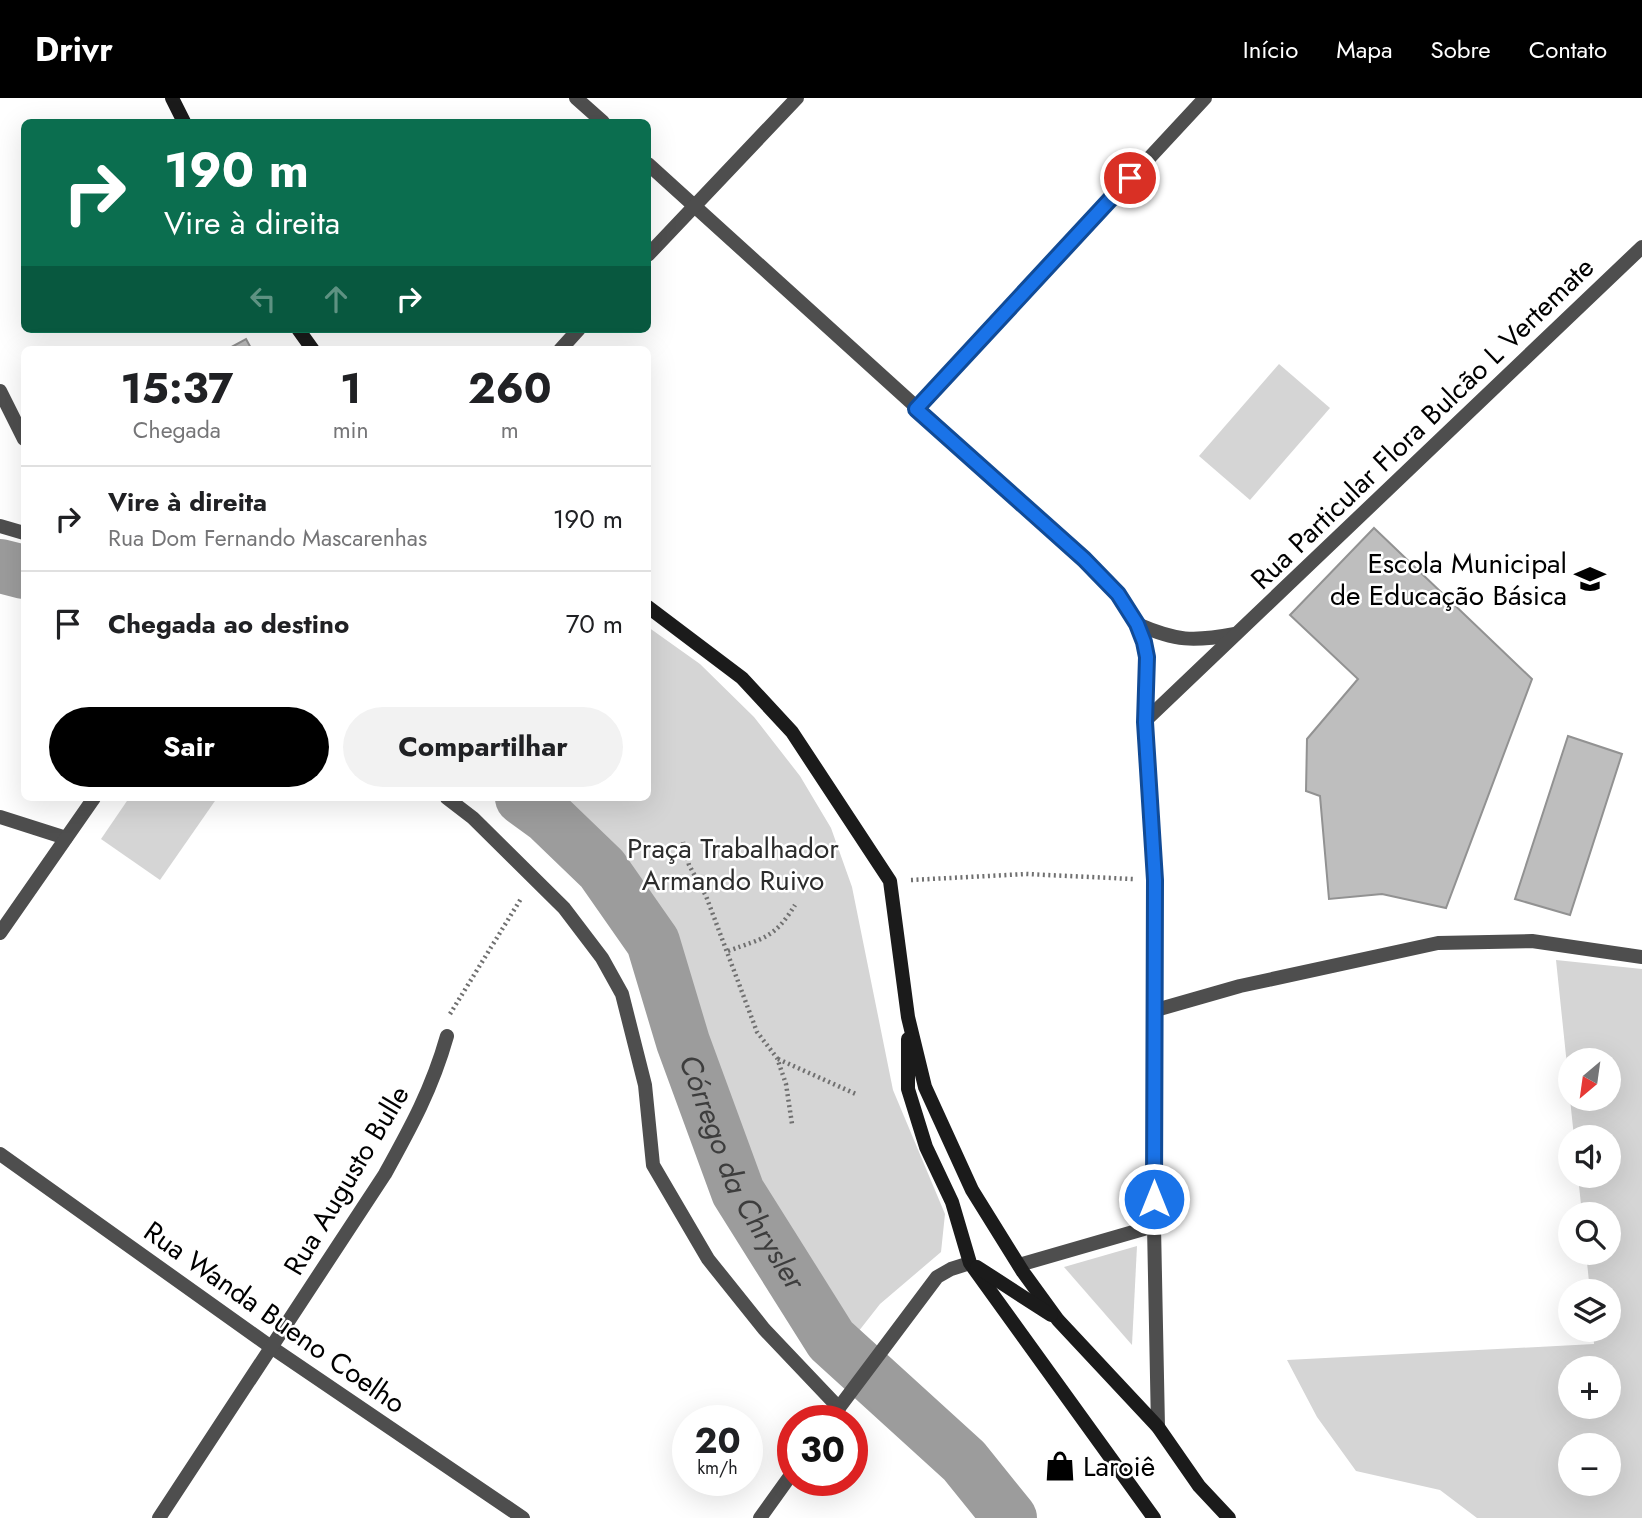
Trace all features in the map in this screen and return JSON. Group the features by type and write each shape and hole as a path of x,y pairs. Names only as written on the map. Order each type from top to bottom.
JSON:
{"main road":[{"path":"172,98 182,119"},
{"path":"651,609 742,678 792,732 890,881 908,1017 925,1087 972,1190 1019,1265 1058,1320 1158,1427 1199,1486 1229,1518"},
{"path":"908,1017 908,1089 926,1147 952,1202 970,1263 1154,1518"},
{"path":"970,1263 1058,1320"}],"street":[{"path":"576,98 600,119"},
{"path":"651,252 797,98"},
{"path":"916,409 1205,98"},
{"path":"651,167 1084,559 1118,594 1137,624 1147,657 1145,722 1155,880 1154,1226 1158,1427"},
{"name":"Rua Particular Flora Bulcão L Vertemate","path":"1145,722 1642,247"},
{"path":"564,346 575,333"},
{"path":"0,391 21,433"},
{"path":"0,526 21,532"},
{"path":"1137,624 1164,636 1188,640 1236,634"},
{"path":"0,933 92,801"},
{"path":"451,801 473,818 564,908 602,958 622,995 645,1085 653,1165 708,1259 764,1329 836,1405"},
{"path":"0,817 66,838"},
{"path":"1156,1010 1240,986 1438,943 1532,941 1642,957"},
{"name":"Rua Augusto Bulle","path":"159,1518 391,1164 436,1075 447,1036"},
{"name":"Rua Wanda Bueno Coelho","path":"0,1154 271,1347 523,1518"},
{"path":"1019,1265 1154,1226"},
{"path":"841,1405 937,1277 970,1263"},
{"path":"760,1518 777,1494"}],"path":[{"path":"684,842 689,865 706,895 757,1032 777,1058 786,1084 792,1124"},
{"path":"890,881 1026,874 1155,880"},
{"path":"447,1036 449,1015 535,879"},
{"path":"728,951 768,937 783,924 795,905"},
{"path":"777,1058 858,1096"}],"green space":[{"path":"1279,364 1330,408 1250,500 1199,456"},
{"name":"Praça Trabalhador Armando Ruivo","path":"651,629 700,664 754,717 800,776 831,828 852,887 893,1090 945,1214 941,1252 880,1304 851,1341 753,1190 722,1092 660,937 609,868 531,801 651,801"},
{"path":"127,801 215,801 160,880 101,839"},
{"path":"1556,960 1642,969 1642,1518 1477,1518 1440,1490 1356,1471 1317,1417 1287,1360 1621,1342 1621,1279 1589,1279 1587,1265 1621,1265 1621,1202 1581,1202 1579,1188 1621,1188 1621,1125 1573,1125 1571,1111 1621,1111 1621,1048 1565,1048"},
{"path":"1137,1246 1132,1345 1064,1267"}],"building":[{"path":"246,339 250,346 233,346"},
{"path":"1374,528 1532,679 1446,908 1382,894 1329,899 1320,796 1306,791 1307,739 1358,679 1290,615"},
{"path":"1568,736 1622,754 1570,915 1515,899"}],"waterway":[{"name":"Córrego da Chrysler","path":"0,566 21,571"},
{"name":"Córrego da Chrysler","path":"526,801 548,817 602,869 653,942 683,1042 738,1192 831,1340 964,1461 1010,1518"}],"place":[{"name":"Escola Municipal de Educação Básica","path":"1590,579"},
{"name":"Laroiê","path":"1060,1466"}],"route":[{"path":"1130,178 916,409 1084,559 1129,609 1144,642 1147,657 1145,722 1155,880 1154,1199"}]}
